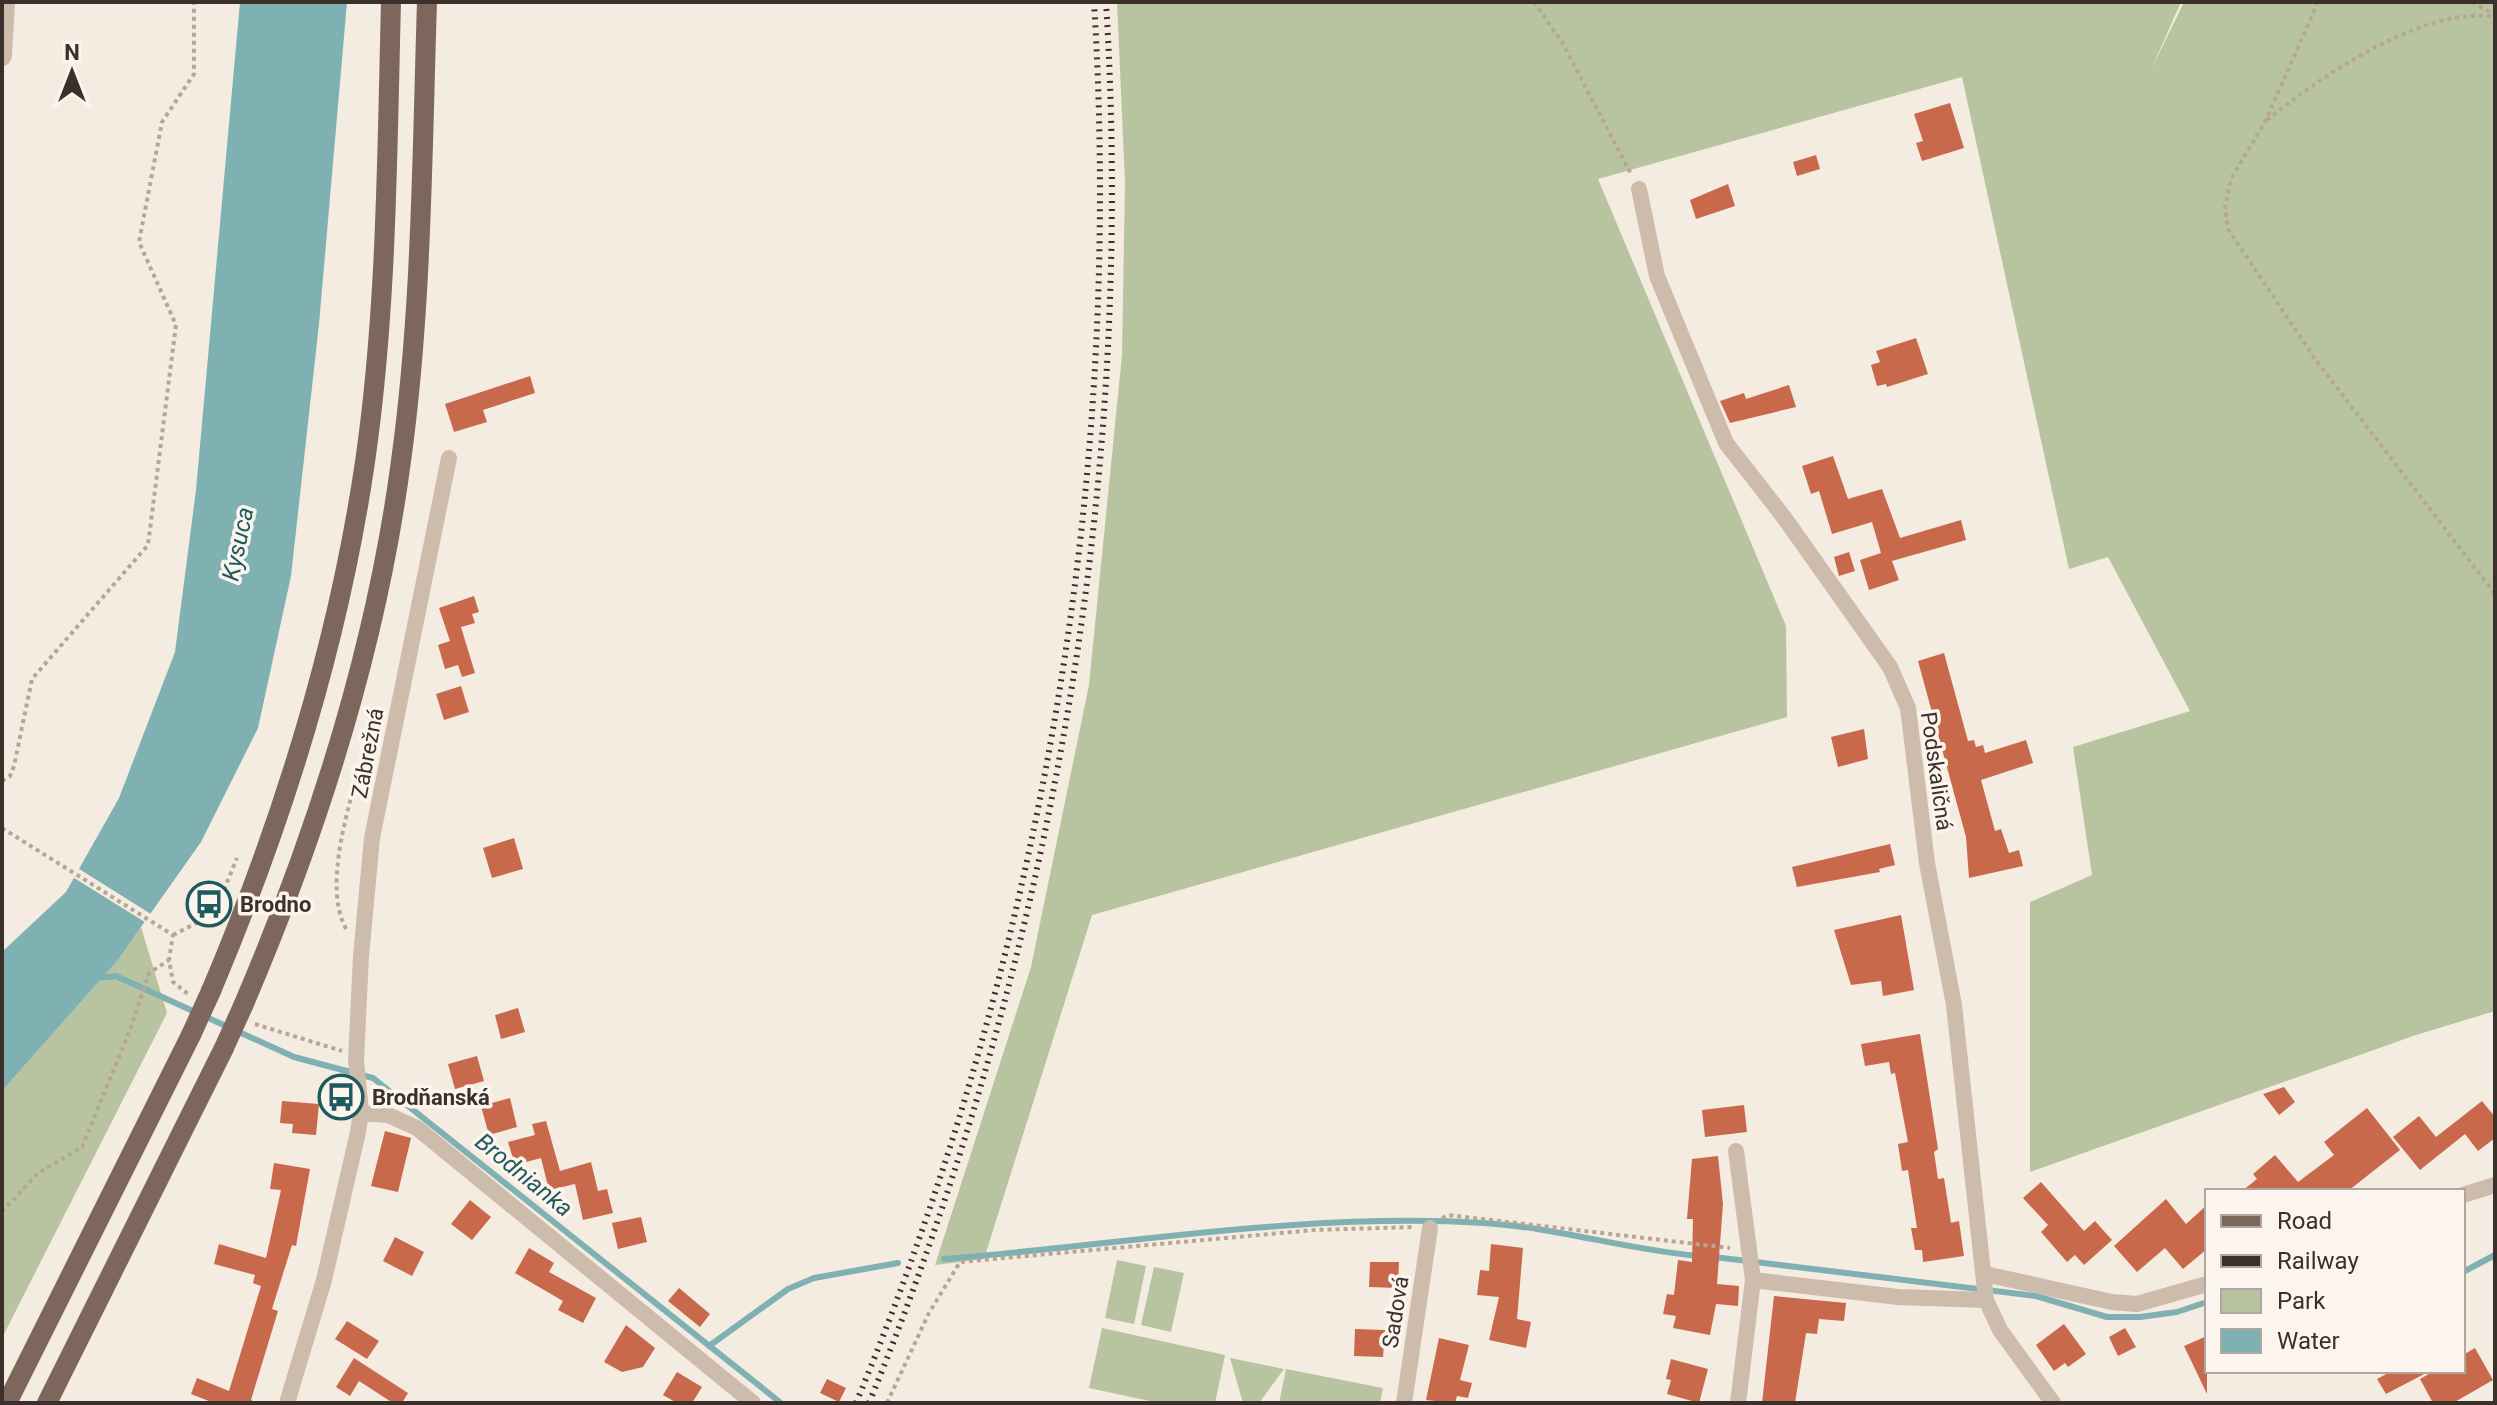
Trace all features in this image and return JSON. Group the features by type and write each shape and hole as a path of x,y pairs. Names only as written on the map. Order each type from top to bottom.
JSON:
{"main road":[{"path":"7,1403 211,991 282,808 332,638 365,461 383,272 391,2"},
{"path":"47,1403 224,1048 282,915 316,820 362,660 386,553 401,461 418,277 427,2"}],"street":[{"path":"2,56 5,2"},
{"name":"Podskaličná","path":"1639,189 1657,276 1726,443 1783,516 1890,667 1908,708 1927,863 1954,1005 1974,1216 1985,1288 2000,1330 2053,1403"},
{"name":"Zábrežná","path":"361,1113 356,1060 361,956 372,838 449,458"},
{"path":"287,1403 324,1280 361,1113 388,1115 417,1128 753,1403"},
{"path":"1736,1151 1750,1262 1738,1403"},
{"path":"2465,1194 2495,1185"},
{"name":"Sadová","path":"1404,1403 1436,1223"},
{"path":"1750,1262 1898,1297 1985,1288 2137,1304 2205,1285"}],"path":[{"path":"2,781 10,776 14,766 32,679 148,545 176,325 139,242 162,122 194,74 194,2"},
{"path":"1534,2 1562,42 1593,96 1639,189"},
{"path":"2318,2 2265,122 2231,179 2225,201 2228,229 2233,241 2315,359 2495,594"},
{"path":"2472,2 2495,16"},
{"path":"2265,122 2310,85 2401,37 2447,18 2495,16"},
{"path":"361,956 342,922 337,876 342,826 363,757"},
{"path":"2,828 160,926"},
{"path":"173,935 214,914 237,858"},
{"path":"2,1212 38,1173 82,1147 149,973 169,960"},
{"path":"887,1403 929,1313 960,1262 1291,1231 1436,1223 1448,1215 1750,1262"}],"green space":[{"path":"1117,2 2181,2 2151,70 2184,2 2495,2 2495,1011 2416,1035 2030,1172 2030,902 2092,875 2073,747 2190,711 2108,557 2069,569 1962,77 1598,179 1786,626 1787,717 1092,915 984,1259 935,1265 1031,967 1089,685 1122,355 1125,182"},
{"path":"141,927 167,1013 2,1338 2,1091 118,960"},
{"path":"1117,1260 1146,1266 1134,1324 1105,1318"},
{"path":"1154,1267 1184,1273 1171,1332 1141,1325"},
{"path":"1102,1328 1225,1355 1215,1403 1159,1403 1089,1388"},
{"path":"1230,1358 1284,1369 1259,1403 1243,1403"},
{"path":"1286,1369 1383,1388 1380,1403 1279,1403"}],"water":[{"name":"Kysuca","path":"240,2 347,2 319,324 291,576 258,728 201,842 118,960 2,1091 2,952 66,892 119,798 175,652 196,490"}],"pier":[{"path":"76,867 154,916 148,924 71,876"}],"building":[{"path":"1950,103 1964,148 1922,161 1916,143 1923,141 1914,114"},
{"path":"1816,155 1820,169 1797,176 1793,162"},
{"path":"1728,184 1735,206 1696,219 1690,200"},
{"path":"1916,338 1928,374 1887,387 1886,384 1877,386 1871,365 1880,362 1876,351"},
{"path":"530,376 535,393 483,410 487,422 454,432 445,404"},
{"path":"1789,385 1796,407 1730,423 1720,401 1744,393 1746,399"},
{"path":"1833,456 1848,499 1882,489 1900,538 1961,520 1966,540 1892,561 1899,580 1869,590 1860,560 1881,553 1872,522 1832,534 1819,491 1811,494 1802,466"},
{"path":"1849,552 1855,571 1839,576 1834,557"},
{"path":"474,596 479,612 472,614 475,623 461,627 475,673 462,677 458,665 445,669 438,645 450,641 439,608"},
{"path":"1944,653 1968,741 1974,740 1976,747 1983,745 1985,753 2026,740 2033,763 1981,780 1995,831 2001,829 2009,853 2019,850 2023,866 1969,878 1966,837 1918,661"},
{"path":"461,686 469,712 444,720 436,694"},
{"path":"1864,729 1868,759 1838,767 1831,737"},
{"path":"514,838 523,869 492,878 483,848"},
{"path":"1890,844 1895,865 1879,869 1880,872 1797,887 1792,867"},
{"path":"1901,915 1914,990 1883,996 1881,981 1851,985 1834,930"},
{"path":"518,1008 525,1032 501,1039 495,1015"},
{"path":"1920,1034 1938,1149 1934,1152 1938,1179 1944,1178 1951,1223 1959,1221 1964,1256 1923,1262 1922,1250 1915,1250 1911,1228 1917,1228 1908,1170 1902,1171 1898,1144 1908,1142 1895,1073 1891,1074 1889,1062 1865,1066 1861,1044"},
{"path":"477,1056 484,1081 455,1089 448,1064"},
{"path":"2284,1087 2295,1102 2279,1115 2263,1094"},
{"path":"510,1098 517,1127 489,1135 481,1106"},
{"path":"282,1101 319,1104 316,1135 292,1133 293,1124 280,1123"},
{"path":"2482,1101 2495,1117 2495,1138 2478,1151 2465,1134 2420,1170 2393,1137 2419,1116 2436,1137"},
{"path":"1744,1105 1747,1132 1705,1137 1702,1110"},
{"path":"2367,1108 2400,1150 2351,1189 2244,1189 2257,1179 2253,1174 2275,1155 2298,1182 2334,1155 2324,1142"},
{"path":"546,1121 560,1171 591,1162 598,1191 607,1189 613,1213 583,1220 575,1184 549,1190 541,1158 515,1165 508,1142 535,1135 532,1124"},
{"path":"385,1131 411,1138 398,1192 371,1186"},
{"path":"1718,1156 1723,1204 1717,1284 1739,1286 1738,1306 1716,1304 1710,1335 1673,1328 1676,1316 1663,1314 1667,1294 1674,1295 1678,1260 1692,1262 1693,1219 1687,1219 1692,1159"},
{"path":"274,1163 310,1169 296,1246 292,1245 272,1309 278,1311 251,1400 257,1403 214,1403 191,1394 197,1378 229,1391 261,1286 253,1283 255,1275 214,1264 219,1244 266,1258 281,1190 270,1189"},
{"path":"2041,1182 2084,1231 2095,1221 2112,1240 2084,1265 2075,1255 2067,1262 2041,1232 2048,1225 2023,1198"},
{"path":"2166,1199 2186,1224 2205,1207 2205,1251 2183,1269 2165,1248 2137,1272 2114,1246"},
{"path":"470,1200 491,1217 472,1240 451,1224"},
{"path":"641,1217 647,1242 618,1249 612,1223"},
{"path":"395,1237 424,1252 412,1276 383,1261"},
{"path":"1491,1244 1523,1248 1517,1319 1531,1322 1526,1348 1489,1340 1499,1297 1477,1295 1480,1270 1489,1271"},
{"path":"529,1248 554,1263 549,1272 596,1298 583,1323 558,1310 563,1301 515,1273"},
{"path":"1370,1262 1399,1262 1398,1288 1369,1287"},
{"path":"679,1288 710,1314 700,1327 668,1301"},
{"path":"1774,1296 1846,1303 1844,1321 1819,1319 1817,1334 1806,1333 1795,1403 1762,1403"},
{"path":"347,1321 379,1341 367,1359 335,1339"},
{"path":"2064,1324 2086,1354 2068,1367 2065,1363 2054,1371 2036,1345"},
{"path":"626,1325 655,1348 643,1367 622,1372 604,1362"},
{"path":"2125,1328 2136,1347 2118,1356 2109,1337"},
{"path":"1355,1329 1385,1330 1383,1357 1354,1356"},
{"path":"2205,1337 2207,1394 2184,1346"},
{"path":"1439,1338 1469,1345 1460,1380 1472,1383 1468,1398 1457,1396 1455,1403 1426,1400"},
{"path":"2475,1348 2493,1380 2453,1403 2433,1403 2420,1379 2430,1373 2465,1373 2465,1354"},
{"path":"354,1358 408,1393 402,1403 393,1403 359,1381 350,1396 336,1387"},
{"path":"1671,1359 1708,1369 1699,1403 1667,1394 1671,1380 1666,1379"},
{"path":"677,1372 702,1387 692,1403 677,1403 663,1395"},
{"path":"2388,1373 2426,1373 2386,1394 2377,1379"},
{"path":"827,1379 846,1388 839,1402 820,1393"}],"waterway":[{"name":"Brodnianka","path":"95,978 116,976 294,1057 373,1078 781,1403"},
{"path":"944,1259 1281,1226 1416,1221 1510,1225 1699,1256"},
{"path":"2465,1271 2495,1255"},
{"path":"1714,1257 2036,1296 2107,1317 2177,1312 2205,1303"},
{"path":"709,1346 788,1289 814,1278 898,1263"}],"railway":[{"path":"856,1403 920,1236 975,1065 1020,892 1055,716 1080,539 1095,360 1100,181 1094,2"},
{"path":"869,1403 933,1235 987,1065 1032,891 1067,716 1092,539 1107,361 1112,182 1106,2"}],"place":[{"name":"Brodno","path":"209,904"},
{"name":"Brodňanská","path":"341,1097"}]}
